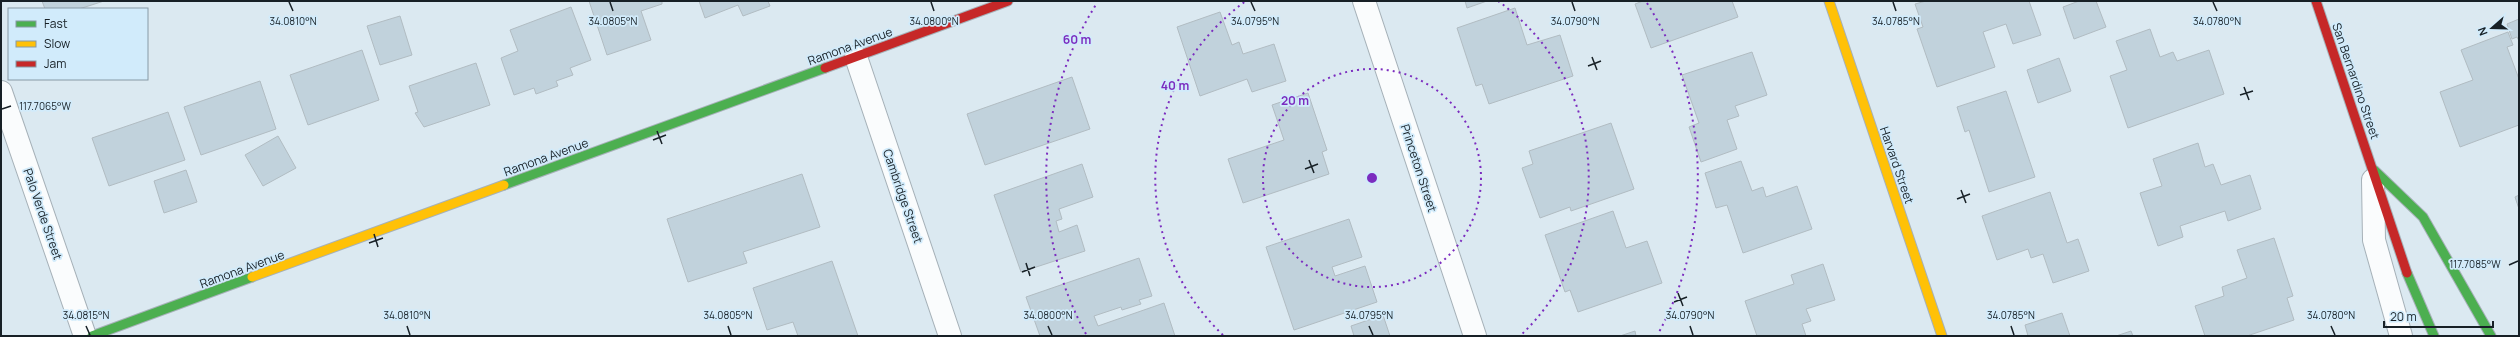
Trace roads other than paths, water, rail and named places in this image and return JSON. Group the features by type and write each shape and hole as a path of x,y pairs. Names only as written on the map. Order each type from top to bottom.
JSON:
{"street":[{"name":"Ramona Avenue","path":"92,336 1008,1"},
{"name":"Princeton Street","path":"1364,1 1475,336"},
{"name":"Harvard Street","path":"1829,1 1942,336"},
{"name":"San Bernardino Street","path":"2316,1 2373,168 2406,271 2434,336"},
{"name":"Cambridge Street","path":"856,57 950,336"},
{"name":"Palo Verde Street","path":"1,92 85,336"},
{"name":"San Bernardino Street","path":"2373,168 2422,217 2492,336"},
{"path":"2373,168 2374,240 2401,336"}]}
